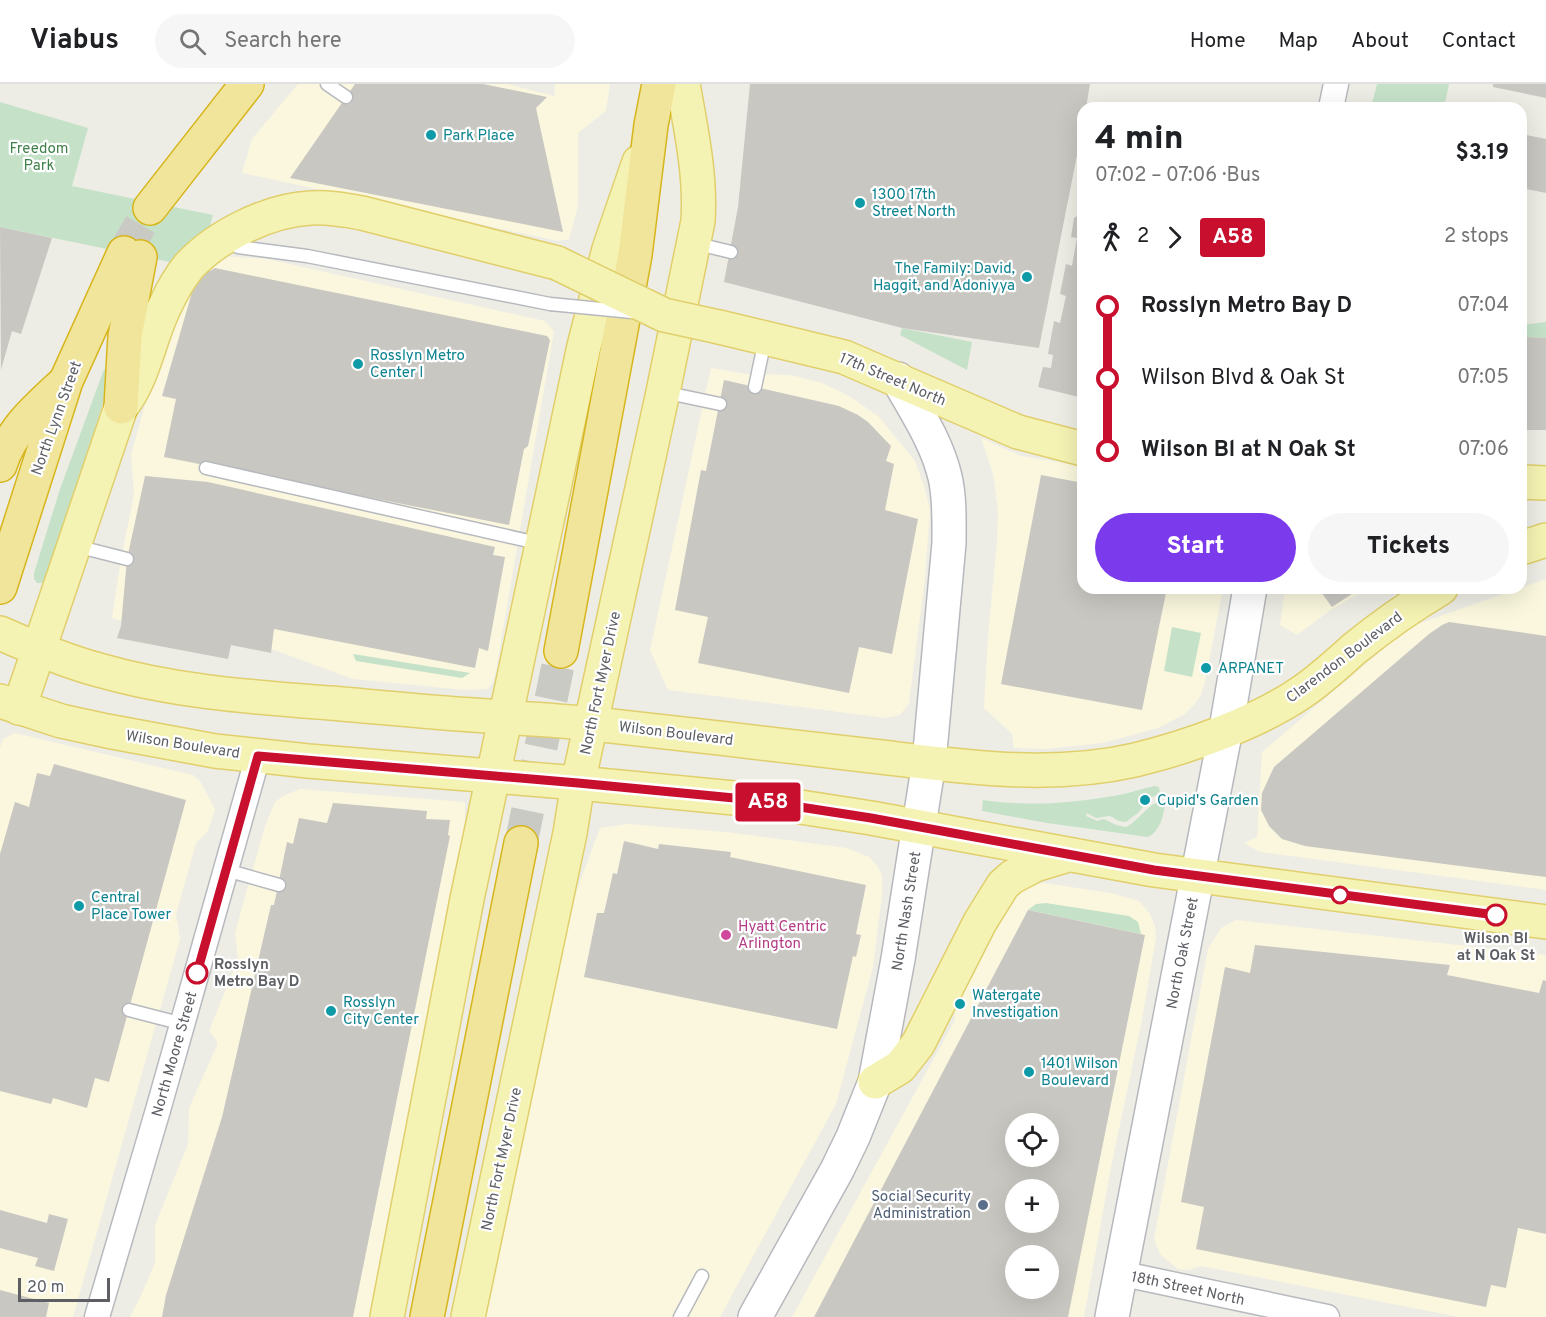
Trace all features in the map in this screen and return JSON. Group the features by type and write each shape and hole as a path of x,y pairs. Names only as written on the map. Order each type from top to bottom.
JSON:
{"highway":[{"path":"150,208 247,84"},
{"path":"561,651 635,255 651,125 659,84"},
{"name":"North Lynn Street","path":"0,587 66,381 132,255 121,406"},
{"path":"0,465 22,423 66,381"},
{"path":"427,1317 521,843"}],"main road":[{"name":"North Fort Myer Drive","path":"468,1317 570,833 578,783 698,221 699,178 683,84"},
{"path":"387,1317 467,899 584,346 609,249 651,125"},
{"name":"17th Street North","path":"9,704 39,649 121,406 134,387 165,304 189,267 222,238 265,217 310,208 338,209 362,213 557,263 664,315 844,357 1018,432 1077,447"},
{"path":"1527,482 1546,483"},
{"path":"1527,546 1546,540"},
{"name":"Clarendon Boulevard","path":"929,762 1031,771 1082,769 1155,754 1272,711 1329,673 1353,650 1396,616 1431,594"},
{"name":"Wilson Boulevard","path":"0,633 101,671 162,685 213,693 591,724 929,762"},
{"name":"Wilson Boulevard","path":"9,704 61,721 184,746 258,756 755,800 1198,876 1546,922"},
{"path":"874,1082 900,1067 918,1044 980,922 1004,885 1012,877 1035,865 1073,854"}],"street":[{"path":"1332,102 1336,84"},
{"name":"North Nash Street","path":"755,1317 837,1170 853,1137 874,1082 898,959 919,828 929,762 949,543 947,489 938,455 898,379"},
{"name":"North Oak Street","path":"1112,1317 1226,729 1249,594"},
{"name":"North Moore Street","path":"97,1317 183,1024 258,756"},
{"name":"18th Street North","path":"1119,1273 1327,1317"}],"lane":[{"path":"327,84 346,97"},
{"path":"693,243 731,252"},
{"path":"238,247 307,255 550,304 664,315"},
{"path":"754,387 765,339"},
{"path":"663,392 720,404"},
{"path":"206,468 543,545"},
{"path":"74,545 127,560"},
{"path":"226,870 279,885"},
{"path":"129,1010 183,1024"},
{"path":"680,1317 702,1276"}],"shaded area":[{"name":"Park Place","path":"298,84 507,84 554,96 555,84 610,84 606,111 578,133 578,206 569,239 558,241 242,173 252,139"},
{"path":"218,256 267,259 545,321 554,331 497,665 493,682 488,689 465,690 353,679 274,650 225,641 222,654 112,618 134,494 131,455 148,394 176,311"},
{"path":"711,368 746,374 791,375 822,383 851,397 879,417 915,461 930,509 925,578 909,703 900,715 886,718 668,690 650,650"},
{"path":"981,438 1021,456 1077,465 1077,594 1222,594 1205,682 1201,695 1185,714 1158,728 1103,743 1046,749 1014,748 1012,734 984,708 997,542 998,510 993,474"},
{"path":"1546,579 1546,890 1260,852 1244,843 1257,837 1262,752 1409,627 1503,594 1527,594 1527,586"},
{"path":"1284,594 1358,594 1332,609 1297,635 1280,625"},
{"path":"15,733 193,775 200,781 215,809 208,831 196,843 176,915 180,939 73,1317 0,1317 0,748 3,739"},
{"path":"300,789 465,802 465,823 375,1317 130,1317 155,1263 155,1225 188,1144 189,1108 217,1045 217,1041 209,1031 238,959 235,933 265,826 275,802"},
{"path":"628,824 726,832 847,848 869,857 878,867 882,875 882,895 873,967 836,1104 720,1317 468,1317 555,949 600,828"},
{"name":"1401 Wilson Boulevard","path":"1044,883 1110,893 1139,901 1150,914 1155,926 1156,938 1141,1025 1111,1167 1084,1317 792,1317 955,1020 954,1009 978,958 1014,895 1028,885"},
{"path":"1236,920 1546,955 1546,1317 1459,1317 1201,1266 1189,1270 1178,1269 1160,1254 1154,1239 1208,949 1221,928"}],"green space":[{"path":"1377,84 1449,84 1445,102 1372,102"},
{"name":"Freedom Park","path":"0,102 88,128 72,186 213,215 199,268 0,227"},
{"path":"1546,322 1546,338 1527,337 1527,324"},
{"path":"902,328 972,342 967,370 900,335"},
{"path":"106,367 109,367 111,376 76,494 46,581 37,583 34,573 60,489"},
{"path":"1172,627 1201,633 1192,677 1164,671"},
{"path":"353,654 470,673 462,678 356,661"},
{"path":"1159,787 1160,794 1150,798 1139,812 1126,822 1110,816 1096,818 1087,813 1086,816 1097,821 1104,819 1126,827 1157,802 1162,801 1165,805 1160,823 1148,837 982,811 983,800 1034,804 1068,802 1119,795"},
{"path":"1046,903 1129,916 1138,922 1141,934 1028,910 1036,904"}],"building":[{"name":"Park Place","path":"355,84 483,84 547,97 536,108 563,232 290,178"},
{"path":"750,84 1090,84 1087,102 1077,102 1077,154 1039,348 902,328 724,282 738,207"},
{"path":"1493,84 1546,84 1546,98 1493,87"},
{"path":"1527,135 1546,139 1546,193 1527,189"},
{"path":"1077,216 1077,238 1071,237 1074,218"},
{"path":"0,227 52,238 21,334 12,331 1,370"},
{"path":"1077,238 1077,397 1038,387 1043,367 1051,368 1053,355 1048,354 1054,321 1060,323 1066,296 1060,294 1066,264 1072,266"},
{"name":"Rosslyn Metro Center I","path":"199,268 210,271 215,268 547,336 550,340 509,525 164,457 176,399 162,396"},
{"path":"1527,337 1546,338 1546,430 1527,430"},
{"path":"724,380 839,406 868,422 891,446 886,461 894,464 885,510 918,519 892,654 859,647 849,693 698,663 708,617 675,610 701,470 706,471"},
{"path":"1041,475 1077,482 1077,594 1166,594 1142,710 1001,684"},
{"path":"145,476 208,482 495,547 493,555 505,557 488,651 479,648 475,668 274,629 271,653 231,645 228,659 117,638 121,626 127,559"},
{"path":"1322,594 1352,594 1332,607"},
{"path":"1449,622 1546,636 1546,877 1305,846 1282,839 1269,826 1261,810 1262,793 1274,767 1429,634"},
{"name":"Central Place Tower","path":"54,764 186,800 109,1082 95,1078 87,1108 53,1098 51,1104 0,1091 0,854 15,802 29,807 37,773 50,776"},
{"name":"Rosslyn City Center","path":"333,803 427,811 426,819 450,820 448,835 450,836 353,1317 162,1317 166,1295 222,1117 271,905 274,905 287,842 293,844 299,818 327,823"},
{"name":"Hyatt Centric Arlington","path":"624,841 658,849 659,844 731,852 730,857 866,885 856,934 861,935 856,957 853,956 837,1029 584,977 597,913 604,913 613,873 617,874"},
{"name":"1401 Wilson Boulevard","path":"1028,910 1145,935 1068,1317 814,1317"},
{"path":"1255,945 1450,965 1447,975 1539,993 1543,980 1546,981 1546,1234 1518,1228 1506,1288 1491,1285 1486,1307 1196,1249 1204,1207 1181,1202 1225,967 1250,973"},
{"path":"0,1210 47,1223 49,1214 68,1219 54,1271 35,1266 38,1258 0,1248"},
{"path":"0,1290 49,1303 46,1317 0,1317"}],"tunnel":[{"path":"124,253 150,208"},
{"path":"521,843 561,651"}],"bus line":[{"name":"A58","path":"197,973 258,756 755,800 871,818 1154,870 1496,915"}],"place":[{"name":"Park Place","path":"431,135"},
{"name":"1300 17th Street North","path":"860,203"},
{"name":"The Family: David, Haggit, and Adoniyya","path":"1027,277"},
{"name":"Rosslyn Metro Center I","path":"358,364"},
{"name":"ARPANET","path":"1206,668"},
{"name":"Cupid's Garden","path":"1145,800"},
{"name":"Central Place Tower","path":"79,906"},
{"name":"Wilson Bl at N Oak St","path":"1496,915"},
{"name":"Hyatt Centric Arlington","path":"726,935"},
{"name":"Rosslyn Metro Bay D","path":"197,973"},
{"name":"Watergate Investigation","path":"960,1004"},
{"name":"Rosslyn City Center","path":"331,1011"},
{"name":"1401 Wilson Boulevard","path":"1029,1072"},
{"name":"Social Security Administration","path":"983,1205"}]}
